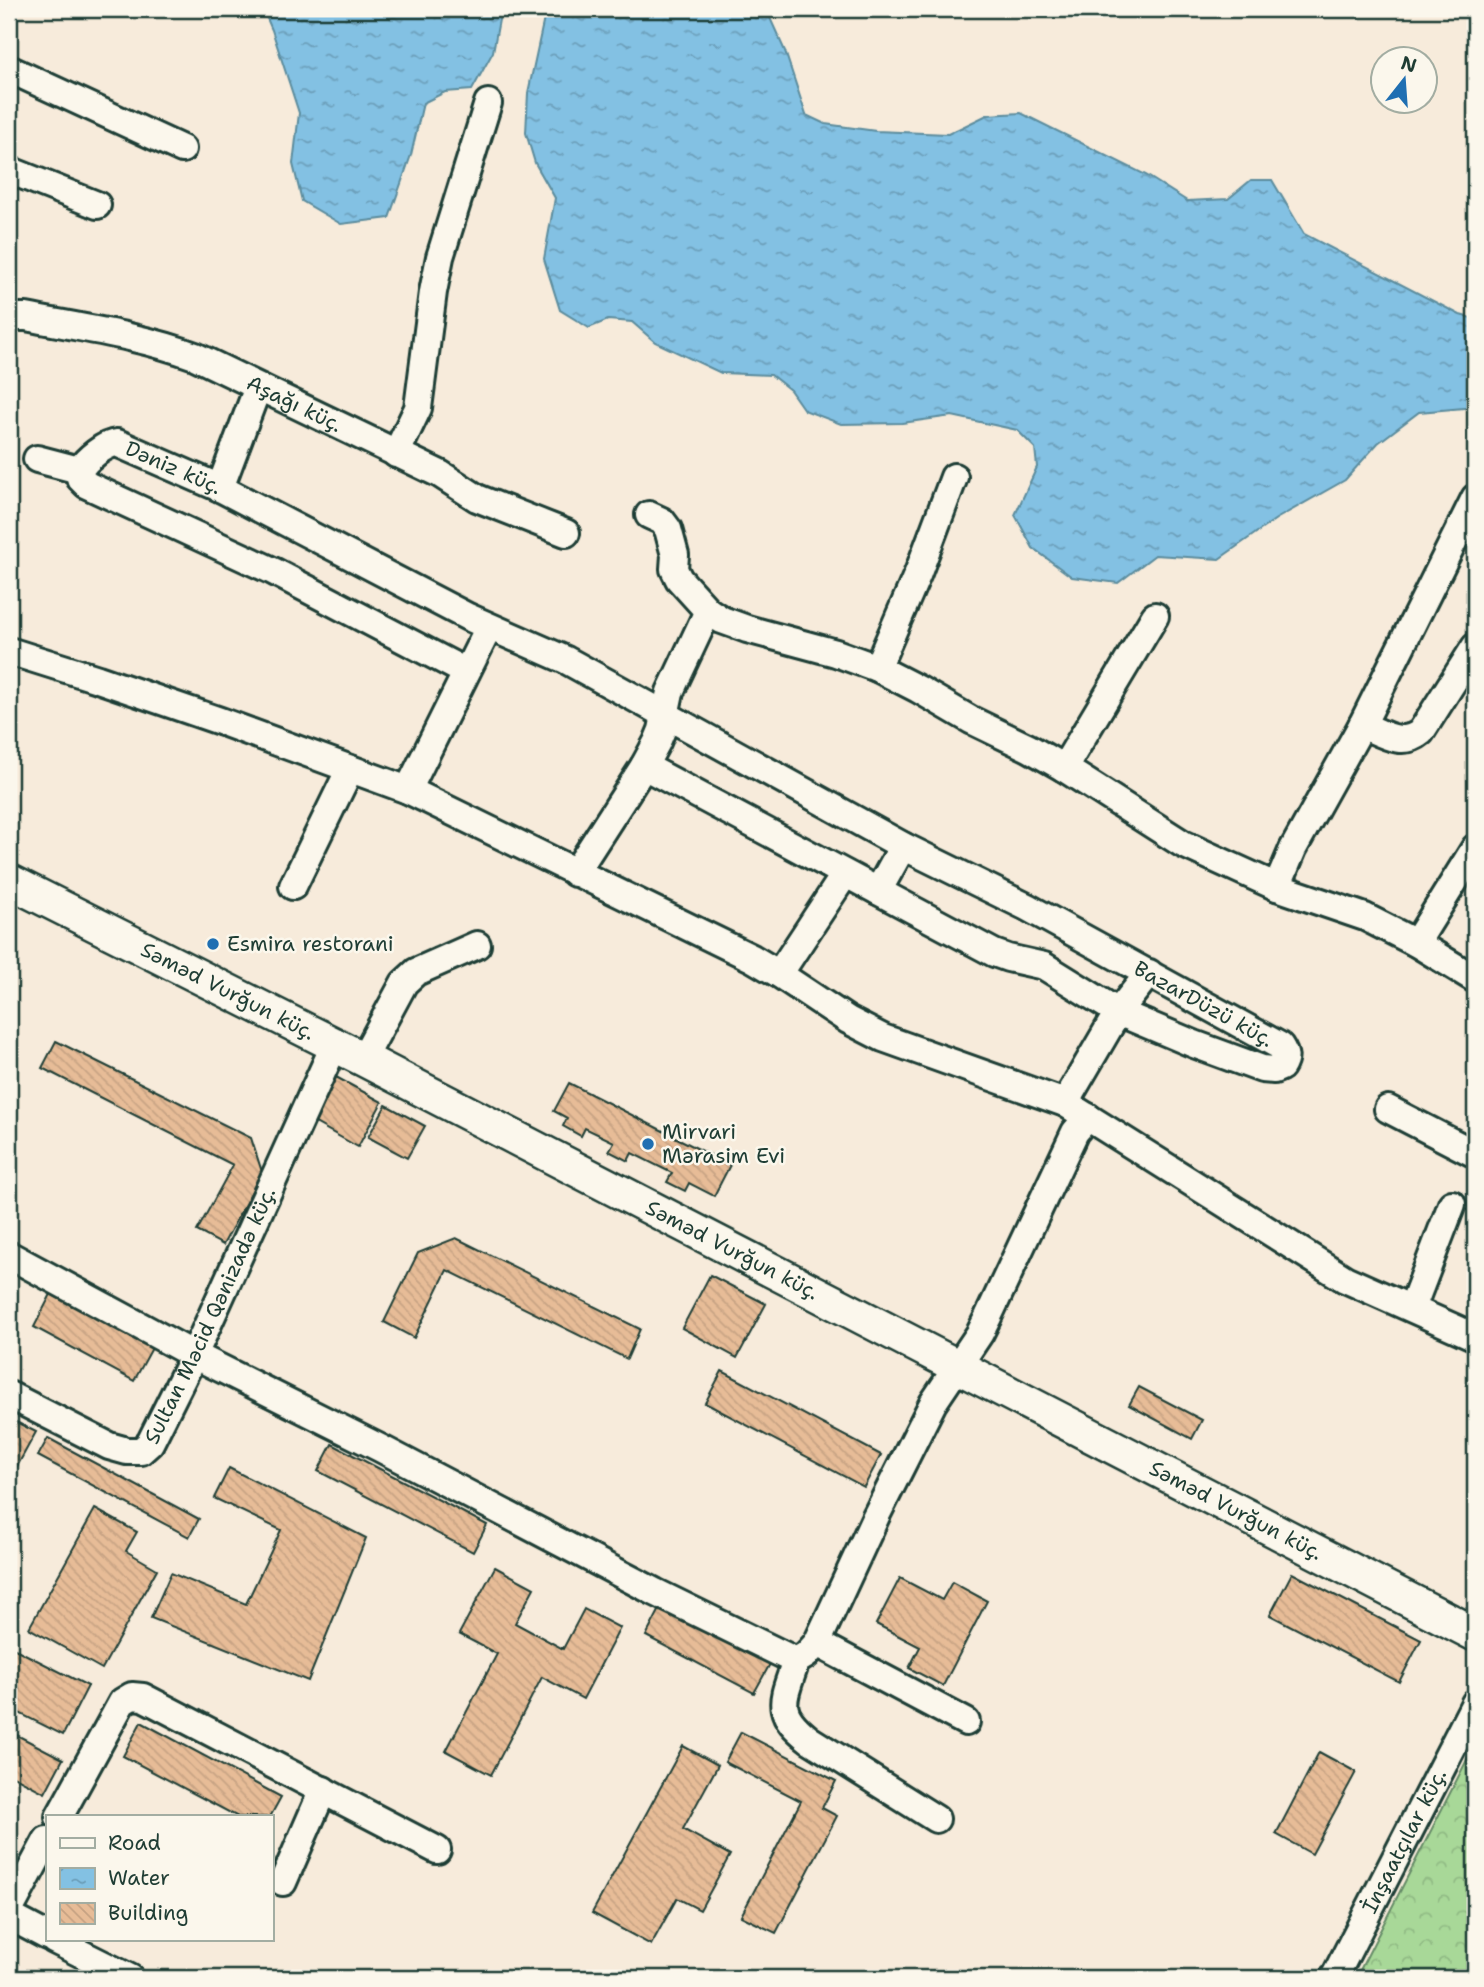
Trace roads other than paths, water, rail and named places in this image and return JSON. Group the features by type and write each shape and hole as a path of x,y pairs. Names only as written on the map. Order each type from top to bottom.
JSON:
{"main road":[{"name":"Səməd Vurğun küç.","path":"9,881 349,1053 1465,1628"},
{"path":"1465,1628 1475,1656"}],"street":[{"path":"9,69 182,149"},
{"path":"396,454 418,408 440,257 488,103"},
{"path":"9,170 97,205"},
{"name":"Aşağı küç.","path":"9,317 26,317 170,347 195,356 440,474 477,498 566,533"},
{"path":"220,488 258,387"},
{"name":"Dəniz küç.","path":"79,470 110,443 117,443 220,488 489,627 566,660 665,715"},
{"path":"37,459 79,470 80,478 87,485 273,571 466,672"},
{"path":"877,668 918,573 954,477"},
{"path":"1277,887 1293,849 1362,725 1475,498"},
{"path":"649,515 668,529 674,569 679,579 708,611 722,620 836,653 877,668 1064,768 1183,844 1277,887 1365,917 1416,943 1475,979"},
{"path":"576,873 657,742 670,692 708,611"},
{"path":"1064,768 1155,616"},
{"path":"408,790 489,627"},
{"path":"1362,725 1395,738 1414,738 1421,732 1475,647"},
{"path":"9,651 98,678 408,790 752,958 848,1020 883,1038 1065,1103 1345,1279 1475,1337"},
{"name":"BazarDüzü küç.","path":"644,766 994,953 1044,966 1118,1012 1262,1069 1274,1070 1281,1067 1285,1060 1285,1053 1280,1046 1149,972 1027,907 903,846 665,715"},
{"path":"293,886 350,769"},
{"path":"878,891 903,846"},
{"path":"1416,943 1475,848"},
{"path":"779,974 845,874"},
{"name":"Sultan Məcid Qənizadə küç.","path":"9,1395 109,1446 127,1451 141,1451 150,1443 349,1053 404,983 416,972 477,945"},
{"path":"1065,1103 1118,1012 1149,972"},
{"path":"1388,1109 1475,1154"},
{"path":"936,1819 793,1727 784,1712 783,1700 796,1661 817,1643 876,1516 933,1403 984,1325 1075,1132 1087,1117"},
{"path":"1412,1308 1452,1204"},
{"path":"9,1255 194,1355 380,1448 655,1592 796,1661"},
{"path":"817,1643 967,1721"},
{"path":"60,1815 122,1702 132,1696 143,1697 437,1850"},
{"name":"İnşaatçılar küç.","path":"1334,1978 1475,1703"},
{"path":"283,1882 323,1790"},
{"path":"9,1911 46,1842"},
{"path":"9,1916 46,1935"},
{"path":"56,1941 130,1978"}],"water":[{"path":"263,9 501,9 493,52 472,90 445,92 423,103 411,155 389,218 341,224 302,201 293,164 299,113"},
{"path":"546,9 766,9 785,51 806,115 825,124 876,131 948,134 987,115 1021,113 1146,175 1187,201 1228,199 1251,180 1272,180 1304,234 1460,315 1475,319 1475,407 1419,412 1378,443 1345,480 1276,519 1219,559 1155,555 1118,583 1072,577 1033,548 1015,515 1037,467 1035,448 1017,430 952,416 902,423 841,424 804,410 790,390 771,375 721,373 655,342 632,322 608,320 589,328 560,310 544,259 555,198 535,163 526,133 528,93"}],"place":[{"name":"Esmira restorani","path":"213,944"},
{"name":"Mirvari Mərasim Evi","path":"648,1144"}]}
